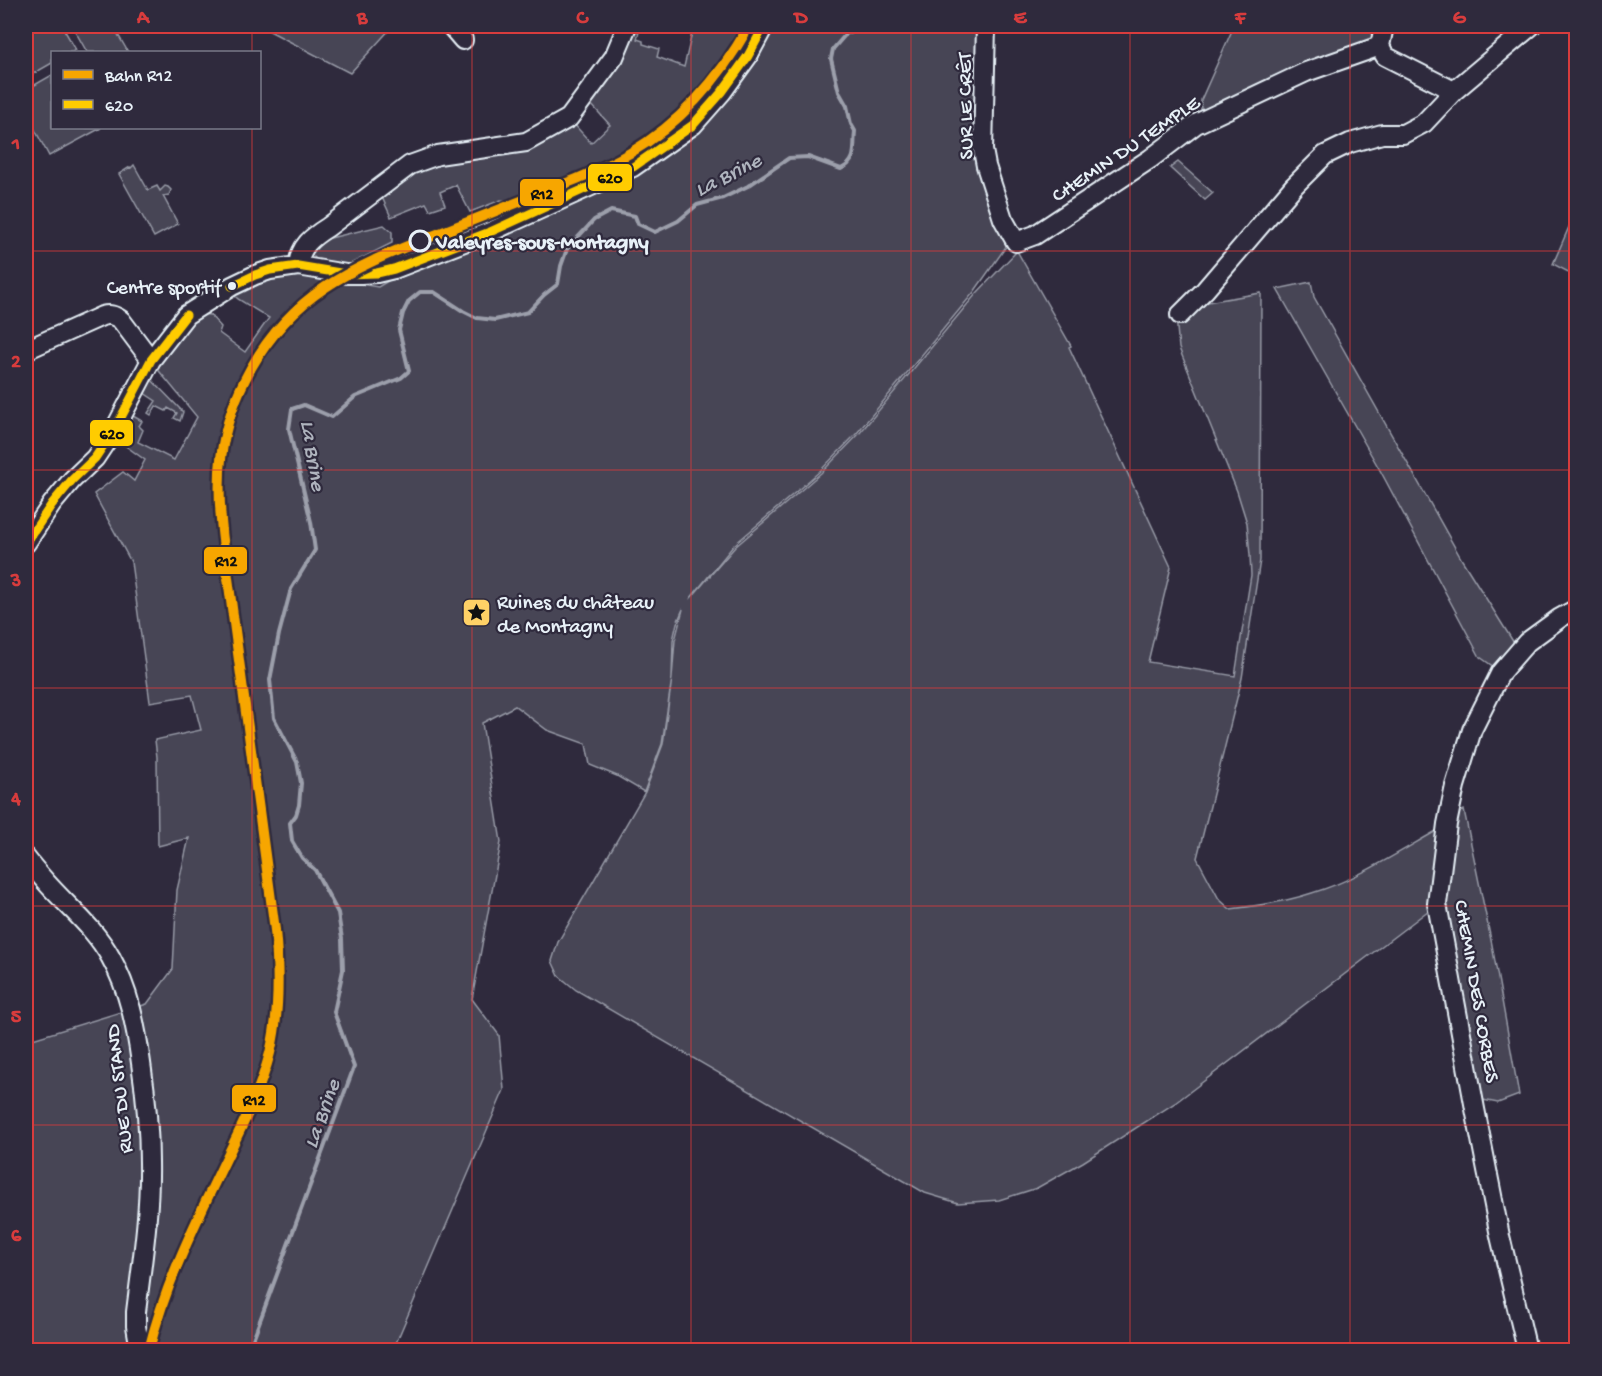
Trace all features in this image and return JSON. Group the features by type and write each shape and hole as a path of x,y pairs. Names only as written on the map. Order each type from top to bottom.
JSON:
{"street":[{"path":"451,26 463,40"},
{"path":"298,266 303,248 314,235 410,165 438,154 526,142 569,118 614,57 627,26"},
{"path":"26,543 52,504 95,458 117,425 151,360 186,315 232,286 270,270 298,266 346,274 361,274 394,269 490,232 633,167 693,125 722,92 748,56 764,26"},
{"name":"SUR LE CRÊT","path":"987,26 983,150 1004,219 1016,242"},
{"path":"1384,26 1380,46 1385,56 1454,91"},
{"path":"1180,315 1205,290 1294,186 1325,155 1350,143 1382,134 1403,134 1424,123 1454,91 1531,26"},
{"name":"CHEMIN DU TEMPLE","path":"1016,242 1035,235 1149,159 1196,124 1306,72 1380,46"},
{"path":"26,350 109,314 121,320 151,360"},
{"name":"CHEMIN DES CORBES","path":"1527,1350 1498,1225 1437,904 1446,824 1472,730 1501,672 1527,642 1576,609"},
{"name":"RUE DU STAND","path":"26,858 46,883 82,919 111,957 123,982 132,1012 147,1104 149,1164 136,1312 140,1350"}],"shaded area":[{"path":"26,26 62,26 76,50 51,51 51,64 26,78"},
{"path":"80,26 113,26 127,51 86,51 74,29"},
{"path":"260,26 393,26 350,73"},
{"path":"676,26 745,26 732,50 691,103 648,138 596,166 509,201 501,200 470,212 456,185 440,192 445,205 430,210 426,203 391,217 381,195 418,170 572,122 591,143 610,125 590,103 633,30 639,32 637,39 643,41 643,44 659,49 657,57 684,67 692,33"},
{"path":"753,26 758,26 742,53 689,120 630,163 393,264 372,266 601,174 654,143 697,107 740,53"},
{"path":"765,26 981,26 976,137 1010,241 974,292 857,433 819,472 734,545 690,599 735,547 821,473 859,434 976,294 1017,251 1071,346 1069,347 1171,567 1148,662 1235,676 1251,575 1247,523 1237,491 1179,348 1176,317 1196,304 1261,293 1260,560 1242,678 1197,858 1219,899 1230,909 1271,903 1330,887 1364,872 1447,825 1455,814 1464,810 1492,945 1519,1095 1498,1103 1483,1100 1475,1109 1437,904 1175,1103 1083,1162 1037,1188 999,1200 958,1203 925,1193 576,990 559,976 552,961 558,942 645,792 663,744 672,678 662,744 644,792 617,776 590,765 586,744 547,730 515,706 482,723 501,842 472,999 499,1035 504,1090 393,1350 26,1350 26,1041 147,1004 173,969 177,890 189,838 158,846 155,740 201,730 192,695 150,702 131,562 94,494 123,472 134,481 145,460 112,436 126,412 142,421 139,426 143,430 138,442 174,460 197,417 155,366 183,330 200,314 210,315 221,327 219,333 245,352 269,318 234,295 249,285 294,273 378,287 393,278 437,262 694,125","holes":["683,609 675,640 672,678 673,640"]},
{"path":"1234,26 1383,26 1381,40 1207,113 1201,109 1201,100"},
{"path":"51,76 51,129 99,129 49,156 26,113 26,90"},
{"path":"1178,162 1213,193 1205,200 1170,168"},
{"path":"134,165 148,190 157,186 160,191 165,186 171,190 169,195 163,196 178,224 154,237 119,174"},
{"path":"1572,220 1576,222 1576,276 1553,264"},
{"path":"384,225 392,232 392,243 348,265 318,261 310,253 318,241"},
{"path":"1311,282 1314,297 1462,560 1519,651 1501,672 1480,657 1381,472 1277,289"},
{"path":"146,374 183,412 180,421 174,418 177,413 168,408 166,411 156,406 151,415 148,413 156,401 138,389"}],"waterway":[{"name":"La Brine","path":"249,1350 354,1067 334,1012 343,970 338,913 315,870 302,858 292,841 290,823 299,805 301,783 297,762 274,718 270,680 291,589 315,550 311,522 289,429 292,409 304,405 332,417 355,397 401,378 409,371 399,330 409,301 420,292 434,292 477,318 495,320 528,312 558,284 567,249 594,220 611,211 635,216 638,224 655,232 678,221 697,205 723,198 748,186 789,158 808,157 841,169 846,166 854,153 855,131 847,106 839,92 831,59 833,49 846,34 861,26"}],"rail line":[{"name":"R12","path":"149,1350 163,1302 182,1255 256,1096 270,1053 277,1007 278,976 275,930 221,523 221,455 231,412 240,390 267,342 285,321 305,303 348,273 398,250 597,170 649,141 698,98 725,64 749,26"}],"transit line":[{"name":"620","path":"232,286 270,270 298,266 346,274 377,273 394,269 490,232 633,167 693,125 722,92 748,56 764,26"},
{"name":"620","path":"26,543 52,504 95,458 117,425 151,360 186,315"}],"place":[{"name":"Valeyres-sous-Montagny","path":"420,241"},
{"name":"Centre sportif","path":"232,286"},
{"name":"Ruines du château de Montagny","path":"476,613"}]}
